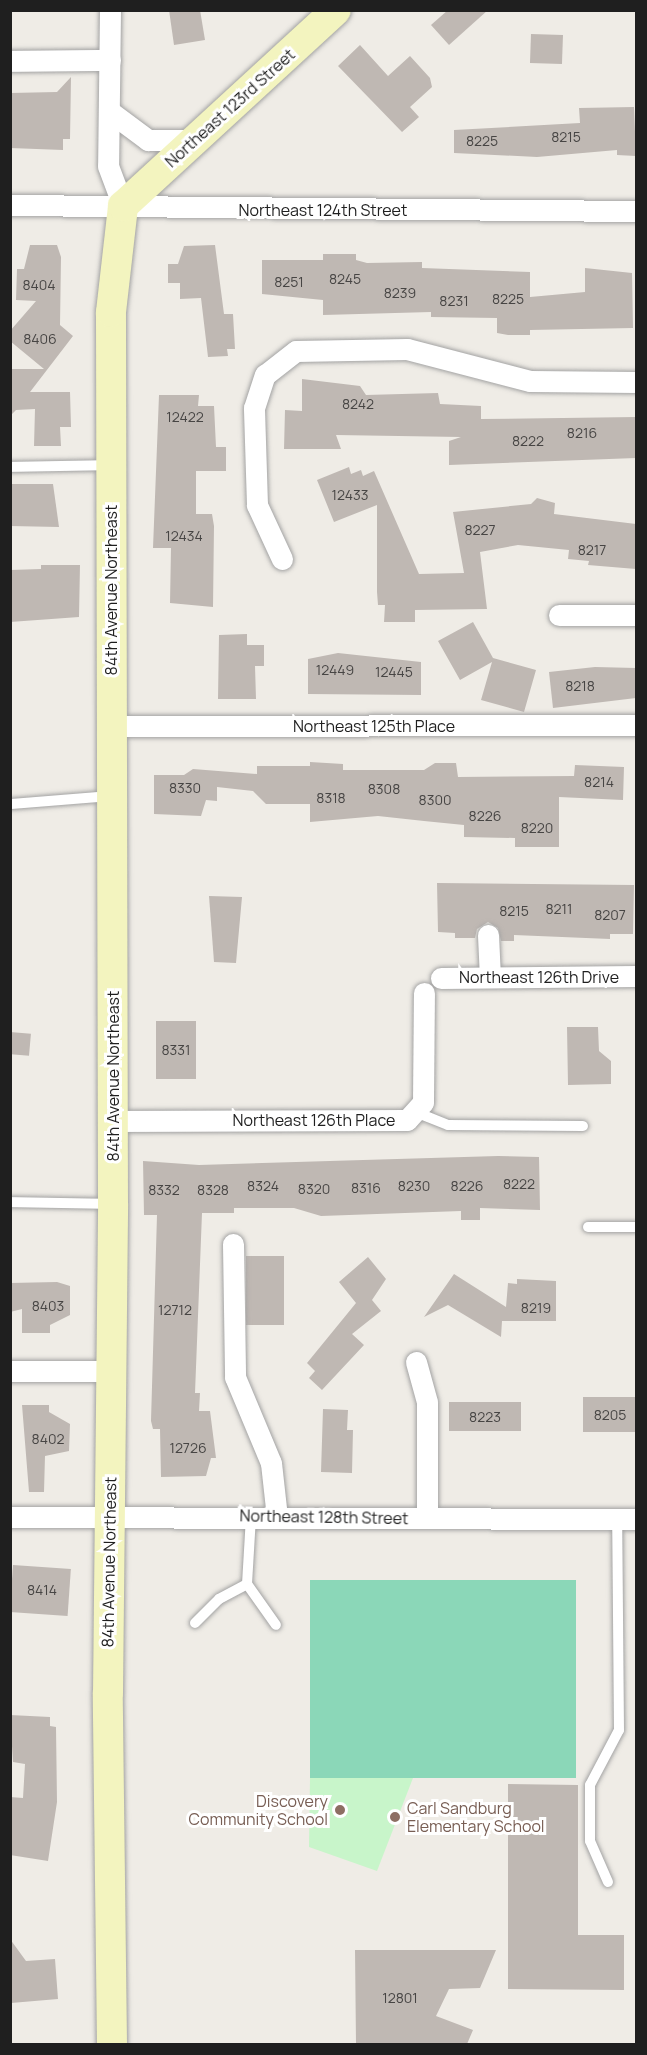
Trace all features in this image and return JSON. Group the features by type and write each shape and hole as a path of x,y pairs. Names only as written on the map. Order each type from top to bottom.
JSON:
{"street":[{"name":"84th Avenue Northeast","path":"110,10 108,166 123,206 111,312 112,2044"},
{"name":"Northeast 123rd Street","path":"123,206 336,10"},
{"path":"10,61 110,60"},
{"path":"109,111 148,140 194,140"},
{"name":"Northeast 124th Street","path":"10,205 636,211"},
{"path":"282,560 257,505 254,408 265,375 296,351 407,349 530,381 636,382"},
{"path":"559,615 636,615"},
{"name":"Northeast 125th Place","path":"111,726 636,725"},
{"path":"488,935 489,977"},
{"name":"Northeast 126th Drive","path":"441,978 636,976"},
{"path":"418,1113 424,1089 424,993"},
{"name":"Northeast 126th Place","path":"112,1121 393,1121 418,1113"},
{"path":"233,1244 235,1377 271,1463 277,1517"},
{"path":"416,1362 427,1402 427,1518"},
{"path":"10,1371 111,1371"},
{"name":"Northeast 128th Street","path":"10,1516 627,1518"}],"lane":[{"path":"10,467 111,465"},
{"path":"10,804 112,796"},
{"name":"Northeast 126th Place","path":"418,1113 448,1125 583,1126"},
{"path":"10,1202 113,1204"},
{"path":"588,1227 636,1227"},
{"path":"251,1516 247,1584 276,1625"},
{"path":"608,1882 590,1841 590,1785 619,1731 627,1518"},
{"path":"195,1623 219,1599 247,1584"}],"green space":[{"path":"310,1580 576,1580 576,1778 310,1778"},
{"path":"310,1778 413,1778 377,1871 309,1847"}],"building":[{"path":"169,10 200,10 205,40 174,45"},
{"path":"448,10 488,10 449,45 431,25"},
{"path":"531,34 563,35 562,64 530,63"},
{"path":"360,45 388,76 410,56 430,78 432,87 410,107 419,117 402,132 338,66"},
{"path":"71,77 70,139 63,139 63,150 10,148 10,93 57,92"},
{"path":"634,107 636,156 617,155 617,150 537,157 454,153 454,130 580,123 579,108"},
{"path":"30,245 57,245 61,257 60,325 73,336 30,392 70,392 71,427 60,427 61,446 34,446 35,409 16,410 10,416 10,369 44,369 10,341 10,331 36,301 16,300 17,269 24,269"},
{"path":"215,245 224,314 233,314 235,349 227,349 228,356 208,357 201,298 180,299 180,283 168,283 168,264 178,264 184,246"},
{"path":"323,254 356,254 356,260 367,263 422,262 422,268 530,272 530,297 585,292 585,268 632,273 633,328 530,330 530,335 508,335 497,333 497,318 431,317 431,312 323,315 323,300 262,294 262,260 323,260"},
{"path":"302,379 360,386 366,395 438,393 440,404 481,406 481,419 636,417 636,458 449,465 449,441 461,437 336,435 341,449 284,449 285,410 302,411"},
{"path":"159,395 199,395 198,406 214,406 216,447 226,447 226,471 196,471 196,514 212,514 214,526 213,607 170,603 171,548 153,548"},
{"path":"349,467 351,474 361,470 363,476 374,471 419,574 464,573 453,512 531,504 537,498 555,503 554,514 636,524 636,569 588,565 589,561 568,559 569,550 518,545 480,552 487,609 415,610 415,622 384,622 385,605 378,605 377,592 377,505 334,522 317,480"},
{"path":"10,484 53,484 59,527 10,526"},
{"path":"41,565 80,565 79,617 10,622 10,570 41,569"},
{"path":"473,622 493,658 536,670 524,712 481,700 492,662 460,680 438,641"},
{"path":"247,634 247,645 264,645 264,666 255,666 256,699 218,699 219,635"},
{"path":"338,653 421,662 421,695 308,694 308,659"},
{"path":"595,667 636,668 636,698 553,708 549,672"},
{"path":"310,762 343,764 343,770 424,770 435,763 456,763 458,777 574,776 575,765 624,767 623,800 559,797 559,847 515,847 515,838 464,837 464,825 378,816 310,822 310,804 266,804 253,791 217,787 217,801 206,800 201,816 154,814 154,775 184,775 193,769 257,774 257,766 310,766"},
{"path":"437,883 634,885 633,934 610,934 610,939 514,935 514,941 501,941 498,928 488,922 477,929 475,938 455,938 455,933 438,932"},
{"path":"209,896 242,897 236,963 214,962"},
{"path":"156,1021 196,1021 196,1079 156,1079"},
{"path":"567,1027 598,1027 599,1051 611,1061 611,1084 568,1085"},
{"path":"10,1032 31,1034 29,1056 10,1054"},
{"path":"498,1156 539,1157 540,1210 480,1208 480,1220 461,1220 461,1211 321,1216 294,1208 234,1208 234,1213 202,1213 195,1393 200,1393 199,1411 210,1411 216,1458 211,1458 206,1476 161,1477 160,1429 153,1429 151,1421 157,1215 144,1215 143,1161 199,1165"},
{"path":"246,1256 284,1256 284,1325 246,1325"},
{"path":"368,1257 386,1279 372,1300 381,1311 352,1334 364,1345 322,1390 309,1378 315,1371 307,1363 356,1303 339,1282"},
{"path":"454,1274 506,1307 508,1283 517,1284 517,1279 556,1281 556,1321 502,1321 501,1337 448,1305 424,1317"},
{"path":"57,1282 70,1286 70,1315 50,1325 50,1333 22,1333 22,1309 10,1312 10,1283"},
{"path":"583,1397 636,1397 636,1432 583,1432"},
{"path":"449,1402 521,1402 521,1431 449,1431"},
{"path":"22,1405 49,1405 49,1412 70,1424 69,1451 45,1456 44,1492 29,1492"},
{"path":"323,1409 348,1410 347,1430 353,1430 352,1473 321,1472"},
{"path":"13,1565 71,1569 68,1616 10,1612"},
{"path":"10,1715 50,1717 50,1726 56,1727 57,1802 48,1861 10,1855 10,1797 23,1798 25,1764 13,1762"},
{"path":"508,1784 578,1785 578,1935 624,1935 624,1990 508,1989"},
{"path":"10,1939 26,1961 55,1959 58,1999 11,2003"},
{"path":"355,1950 496,1950 480,1988 449,1989 436,2016 473,2030 467,2044 356,2044"}],"place":[{"name":"Discovery Community School","path":"340,1810"},
{"name":"Carl Sandburg Elementary School","path":"395,1817"}]}
